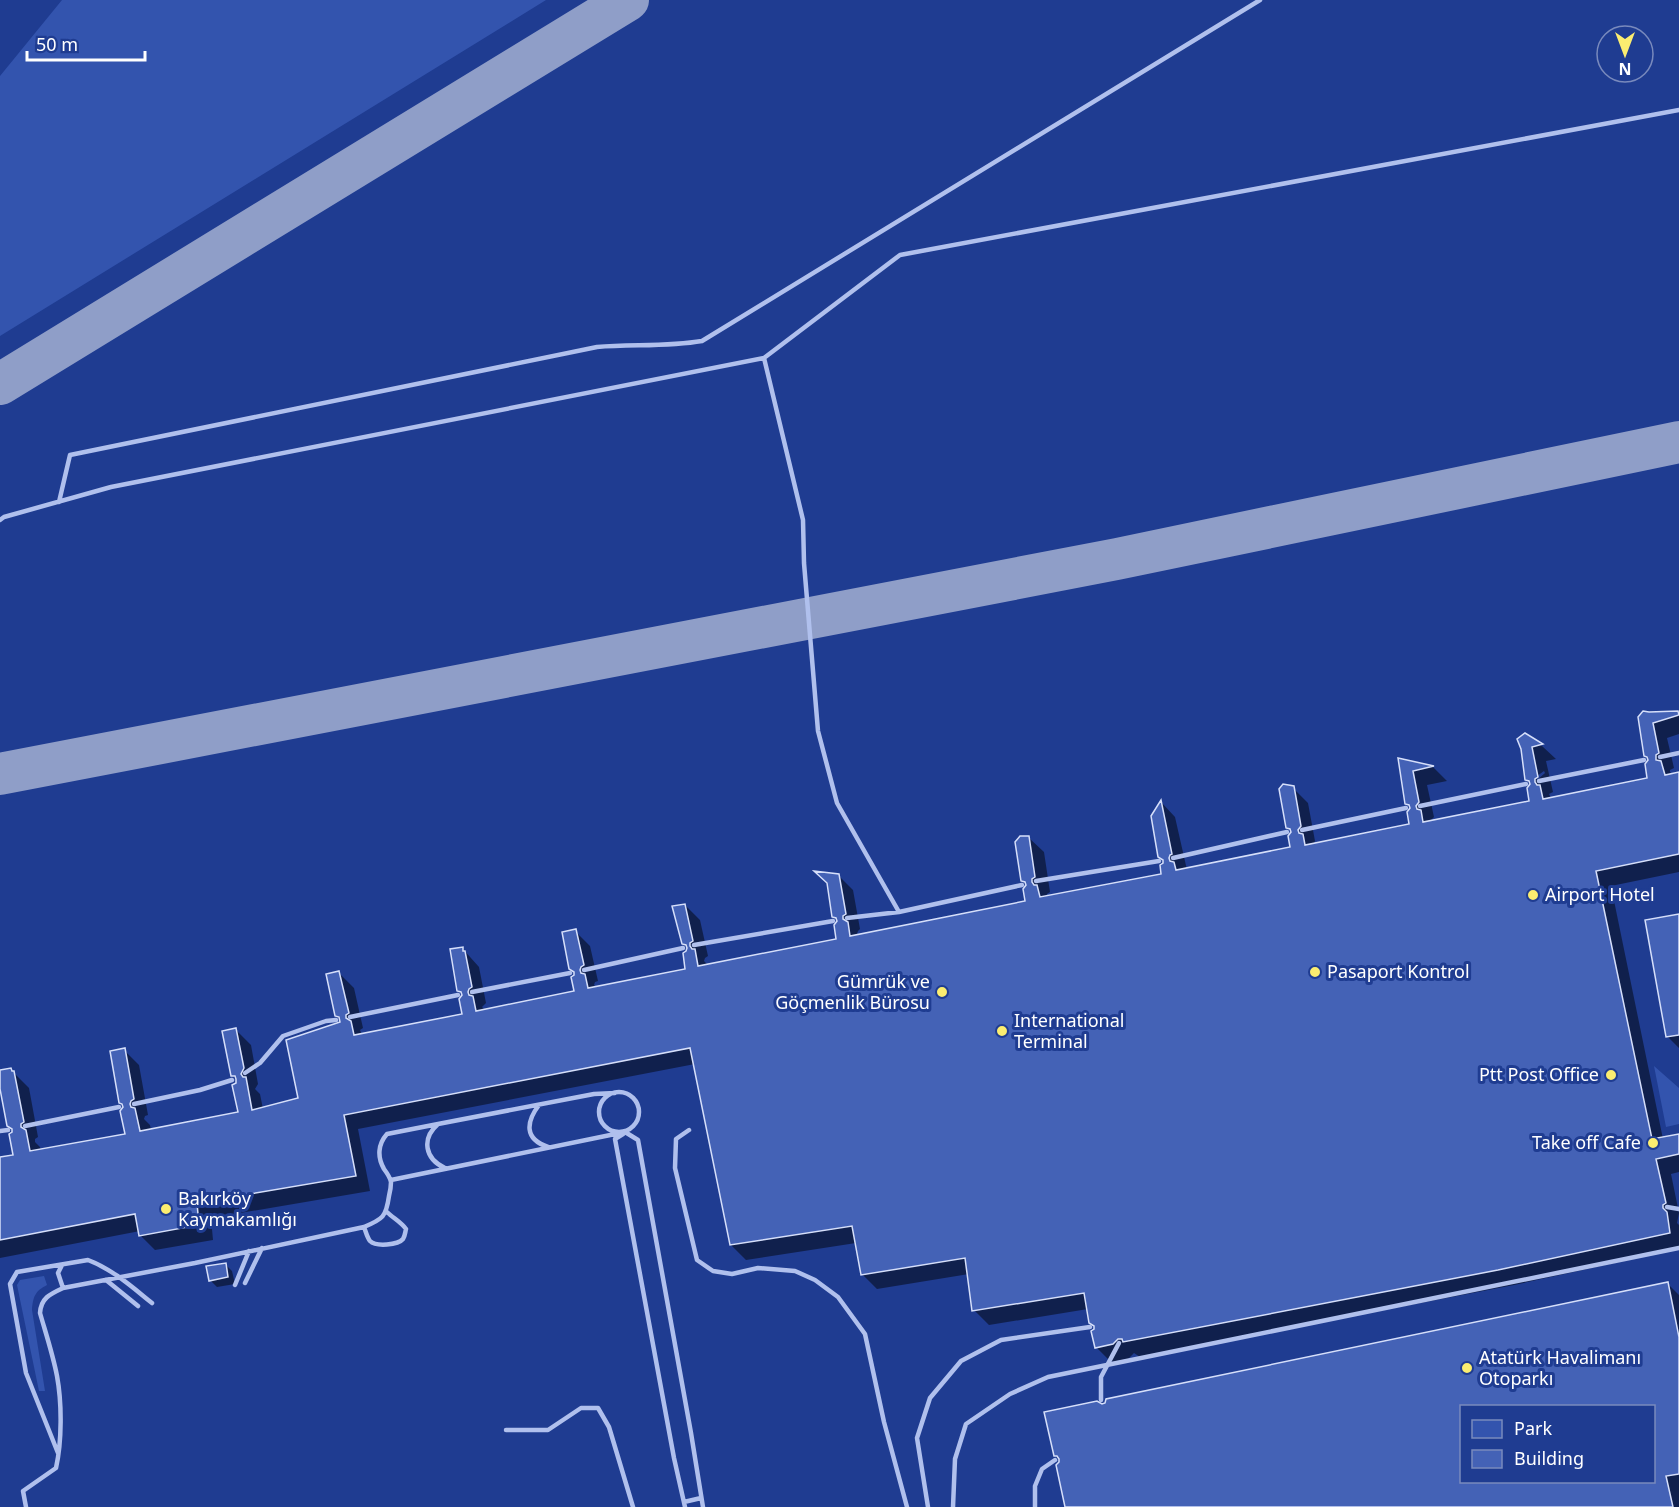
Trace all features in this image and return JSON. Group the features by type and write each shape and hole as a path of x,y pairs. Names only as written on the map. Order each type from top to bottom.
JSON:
{"lane":[{"path":"58,502 70,455 597,348 624,345 680,345 702,341 1260,0"},
{"path":"0,520 122,485 764,358 900,255 1679,110"},
{"path":"764,358 803,520 804,563 818,731 837,803 899,912"},
{"path":"1660,757 1679,753"},
{"path":"1539,782 1644,760"},
{"path":"1420,806 1526,784"},
{"path":"1302,830 1406,808"},
{"path":"1173,858 1287,832"},
{"path":"1036,881 1159,861"},
{"path":"847,918 899,912 1022,885"},
{"path":"694,945 833,921"},
{"path":"585,970 683,948"},
{"path":"472,992 570,973"},
{"path":"350,1017 458,995"},
{"path":"245,1073 260,1063 283,1036 326,1021 336,1020"},
{"path":"134,1104 200,1090 231,1080"},
{"path":"26,1507 22,1491 56,1468 59,1455 60,1410 57,1377 40,1313 45,1297 63,1288 364,1227 377,1221 387,1212 391,1180 383,1167 380,1148 387,1134 594,1094 622,1092 634,1098 638,1104 639,1118 636,1124 615,1139 674,1458 684,1504 701,1498"},
{"path":"615,1093 604,1099 599,1111 600,1118 607,1128 619,1133 625,1132 638,1140 703,1507"},
{"path":"539,1104 529,1122 529,1129 536,1141 551,1148"},
{"path":"25,1126 119,1107"},
{"path":"438,1124 428,1138 428,1148 430,1158 446,1168"},
{"path":"0,1131 8,1130"},
{"path":"689,1130 676,1139 675,1168 698,1260 712,1271 732,1274 758,1268 795,1271 815,1280 838,1297 865,1334 884,1422 907,1507"},
{"path":"391,1180 625,1132"},
{"path":"1667,1207 1679,1209"},
{"path":"364,1227 369,1240 374,1244 380,1246 401,1241 405,1237 406,1229 387,1212"},
{"path":"245,1283 262,1248"},
{"path":"953,1507 955,1459 966,1424 1010,1394 1048,1377 1679,1249"},
{"path":"235,1285 249,1251"},
{"path":"59,1455 26,1373 10,1284 17,1272 88,1260 119,1277 152,1303"},
{"path":"63,1265 58,1273 63,1288"},
{"path":"106,1280 138,1306"},
{"path":"928,1507 917,1438 930,1398 961,1361 1001,1340 1090,1327"},
{"path":"1101,1400 1101,1377 1119,1343"},
{"path":"506,1430 548,1430 581,1408 598,1408 609,1427 633,1507"},
{"path":"1035,1507 1035,1486 1042,1469 1055,1460"}],"green space":[{"path":"62,0 546,0 0,336 0,76"},
{"path":"1654,1066 1679,1088 1679,1124 1666,1127"},
{"path":"44,1276 47,1285 35,1295 32,1310 45,1391 39,1391 17,1285 20,1280"}],"building":[{"name":"International Terminal","path":"1643,711 1678,711 1679,715 1653,723 1659,753 1656,755 1656,760 1661,761 1665,775 1679,772 1679,854 1596,871 1652,1139 1679,1134 1679,1154 1656,1159 1666,1203 1663,1208 1667,1212 1670,1233 1498,1270 1123,1342 1122,1339 1118,1339 1113,1344 1095,1348 1091,1331 1094,1326 1089,1323 1084,1293 972,1311 965,1258 861,1275 852,1226 730,1245 690,1048 344,1115 356,1176 197,1203 199,1225 139,1236 135,1214 0,1240 0,1157 13,1155 9,1134 12,1129 7,1126 0,1089 0,1070 11,1068 14,1071 24,1122 21,1127 26,1130 30,1151 125,1134 120,1111 123,1107 119,1103 110,1051 125,1048 134,1099 130,1104 135,1108 140,1131 238,1112 232,1085 236,1083 236,1079 235,1076 231,1076 222,1031 236,1028 244,1068 241,1074 246,1077 252,1110 298,1098 286,1040 340,1022 339,1017 335,1016 326,974 339,971 349,1013 346,1018 351,1021 354,1035 462,1014 459,999 462,995 457,991 450,949 463,947 465,951 472,987 468,992 473,996 476,1011 574,991 571,977 574,972 569,969 562,932 576,929 584,965 580,970 585,974 588,988 685,969 683,953 687,948 682,944 672,906 685,904 693,941 690,946 695,949 698,966 836,939 834,925 837,921 832,917 827,883 814,871 839,874 846,914 843,919 848,922 850,936 1025,901 1023,889 1026,885 1021,881 1015,842 1020,836 1029,836 1035,877 1032,882 1037,885 1040,897 1161,874 1160,865 1163,860 1158,857 1151,816 1161,800 1172,854 1169,858 1174,862 1176,870 1290,847 1288,836 1291,832 1286,828 1279,789 1283,784 1294,786 1301,826 1298,830 1303,834 1305,845 1409,824 1407,812 1410,808 1405,804 1398,758 1434,766 1413,771 1419,802 1416,806 1421,810 1423,822 1529,801 1527,788 1530,784 1525,780 1521,749 1517,739 1525,733 1543,744 1532,747 1538,777 1535,782 1540,785 1543,799 1647,778 1645,764 1648,760 1644,756 1638,717"},
{"path":"1679,914 1679,1035 1666,1037 1645,920"},
{"path":"226,1263 228,1277 209,1281 206,1266"},
{"name":"Atatürk Havalimanı Otoparkı","path":"1668,1282 1679,1337 1679,1474 1666,1476 1673,1507 1065,1507 1056,1465 1059,1459 1054,1456 1044,1412 1097,1401 1105,1403 1106,1399"}],"taxiway":[{"path":"0,384 628,0"},
{"path":"0,774 1117,559 1679,442"}],"place":[{"name":"Airport Hotel","path":"1533,895"},
{"name":"Pasaport Kontrol","path":"1315,972"},
{"name":"Gümrük ve Göçmenlik Bürosu","path":"942,992"},
{"name":"International Terminal","path":"1002,1031"},
{"name":"Ptt Post Office","path":"1611,1075"},
{"name":"Take off Cafe","path":"1653,1143"},
{"name":"Bakırköy Kaymakamlığı","path":"166,1209"},
{"name":"Atatürk Havalimanı Otoparkı","path":"1467,1368"}]}
